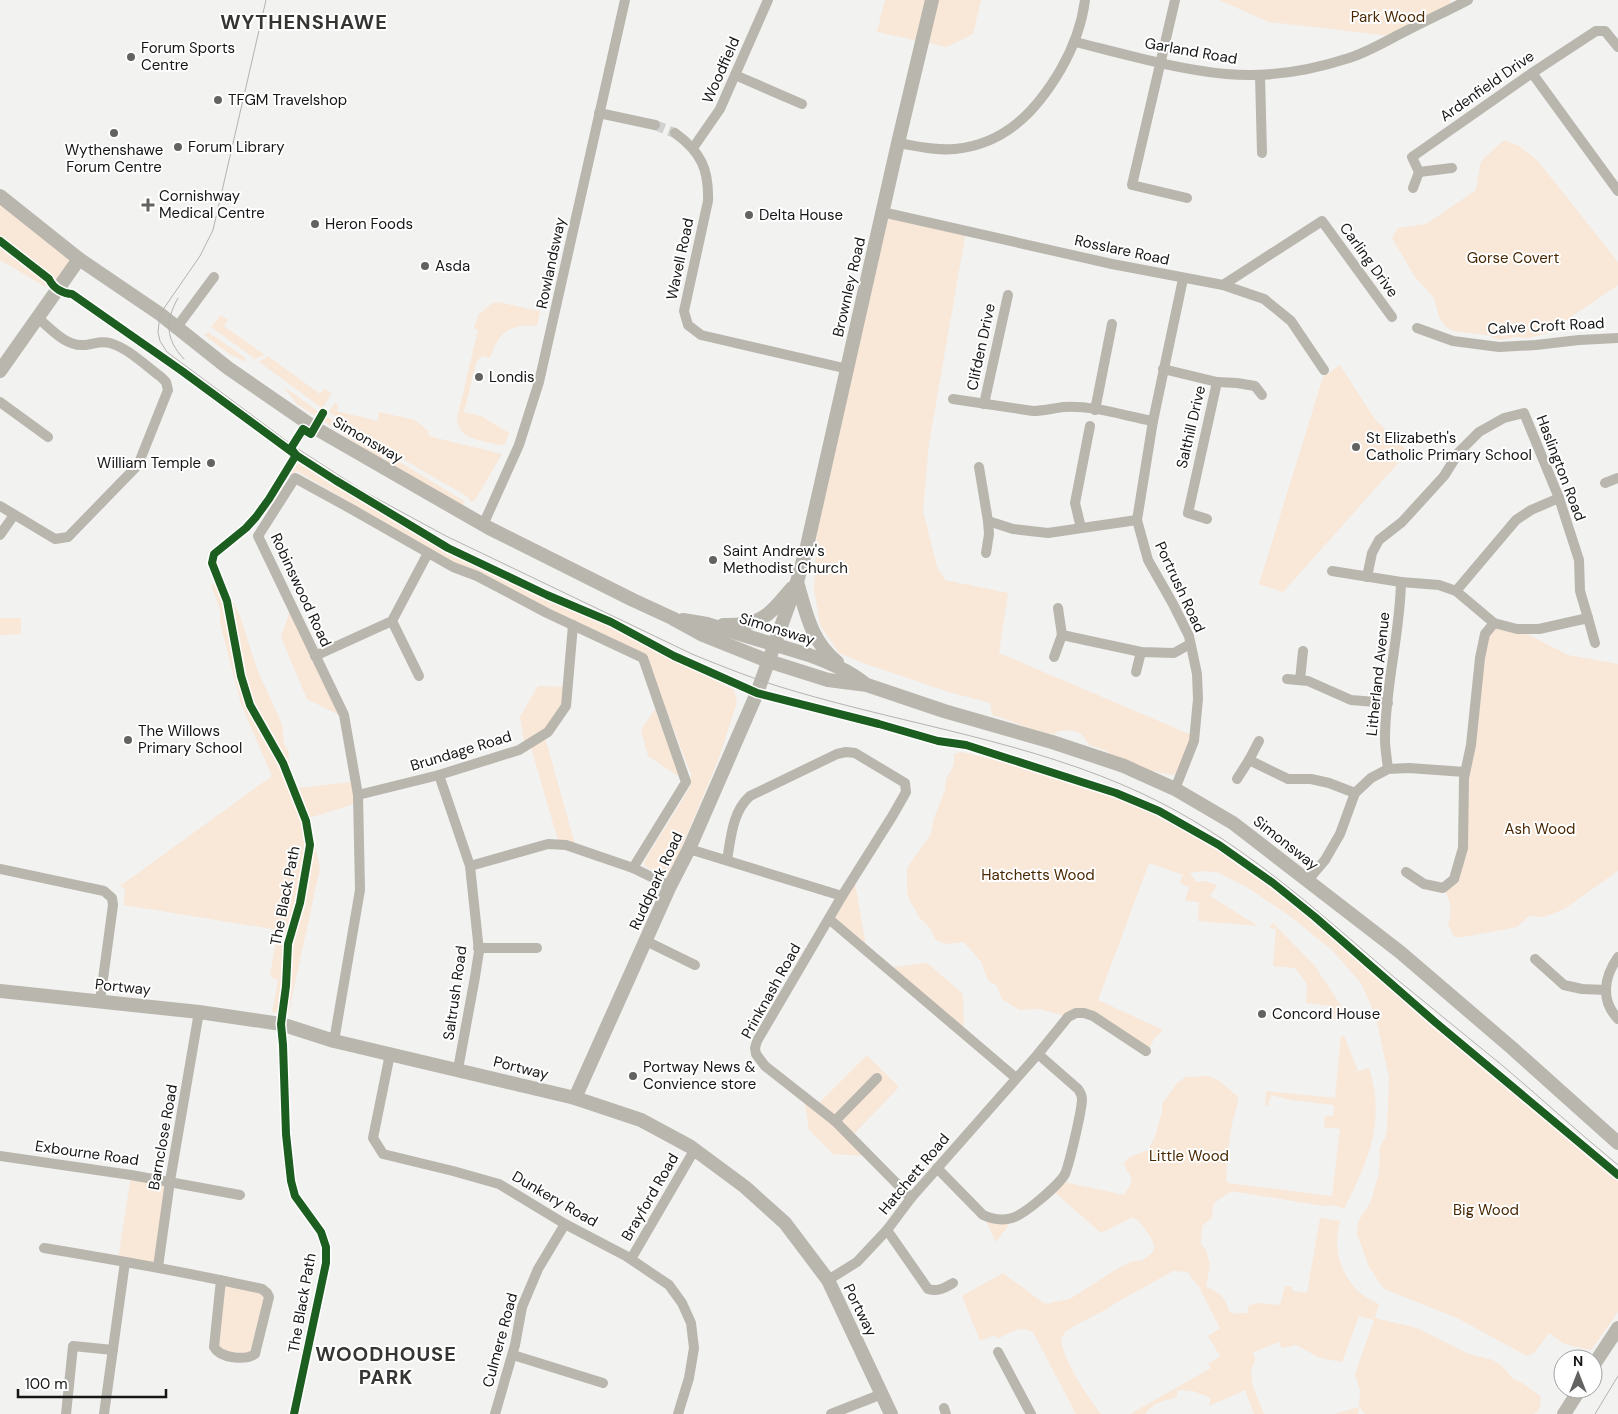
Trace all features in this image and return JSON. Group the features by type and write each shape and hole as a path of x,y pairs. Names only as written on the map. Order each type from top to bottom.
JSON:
{"street":[{"name":"Rowlandsway","path":"483,525 519,445 539,382 625,0"},
{"name":"Woodfield","path":"693,148 720,109 768,0"},
{"name":"Brownley Road","path":"774,645 797,582 848,369 882,212 932,0"},
{"path":"898,143 934,149 954,149 973,146 987,141 1012,128 1041,101 1053,83 1074,42 1085,0"},
{"path":"1174,0 1132,185 1187,198"},
{"name":"Garland Road","path":"1074,42 1161,62 1227,74 1260,75 1289,73 1316,68 1351,57 1468,0"},
{"name":"Ardenfield Drive","path":"1419,172 1412,156 1596,31 1605,31 1618,47"},
{"path":"1532,73 1618,191"},
{"path":"735,75 802,104"},
{"path":"1260,75 1262,153"},
{"path":"599,113 655,125"},
{"name":"Wavell Road","path":"675,134 693,148 702,161 708,186 708,201 684,311 688,325 701,335 848,369"},
{"path":"1413,188 1419,172 1452,168"},
{"name":"Simonsway","path":"0,196 79,259 177,327 228,368 315,428 483,525 703,635 768,661 828,680 853,679 944,711 1052,742 1124,766 1175,789 1233,823 1400,952 1617,1140"},
{"name":"Rosslare Road","path":"882,212 1112,264 1222,285 1264,299 1291,321 1324,370"},
{"name":"Carling Drive","path":"1222,285 1322,222 1392,317"},
{"path":"1,368 79,259"},
{"path":"177,327 214,277"},
{"name":"Portrush Road","path":"1175,789 1194,741 1198,699 1197,674 1188,636 1173,604 1148,560 1137,520 1153,421 1182,278"},
{"name":"Clifden Drive","path":"984,404 1008,295"},
{"path":"0,506 55,539 68,537 138,466 168,390 166,382 162,377 121,348 102,342 84,345 67,342 38,318"},
{"path":"1095,410 1112,324"},
{"name":"Calve Croft Road","path":"1417,328 1452,341 1499,347 1618,338"},
{"name":"Salthill Drive","path":"1163,369 1217,382 1188,512 1207,519"},
{"path":"1217,382 1255,386 1262,395"},
{"name":"Clifden Drive","path":"953,399 1033,411 1064,408 1095,410 1153,421"},
{"path":"0,402 48,437"},
{"name":"Haslington Road","path":"1367,577 1372,553 1379,540 1402,522 1444,476 1459,452 1479,432 1504,418 1524,413 1559,498 1578,560 1580,591 1595,643"},
{"path":"1080,528 1075,503 1090,426"},
{"path":"979,467 988,521 989,534 986,553"},
{"name":"Robinswood Road","path":"334,1041 360,890 358,795 344,715 258,536 295,478 428,553 572,626 643,658 686,782 633,868"},
{"path":"1605,483 1618,478"},
{"path":"1456,592 1516,520 1531,510 1559,498"},
{"path":"0,535 14,515"},
{"path":"988,521 1013,529 1048,533 1137,520"},
{"path":"315,656 392,621 428,553"},
{"path":"1332,571 1400,582 1439,585 1456,592 1494,623 1517,629 1539,629 1588,618"},
{"path":"707,624 731,626 760,620 770,613 797,582"},
{"path":"797,582 809,625 815,637 829,656 853,679"},
{"name":"Litherland Avenue","path":"1388,769 1385,739 1400,605 1400,582"},
{"path":"1054,657 1062,635 1058,608"},
{"name":"Simonsway","path":"672,618 707,624 774,645"},
{"path":"392,621 419,676"},
{"path":"1406,872 1424,884 1443,888 1454,879 1463,848 1465,772 1485,634 1494,623"},
{"name":"Brundage Road","path":"358,795 439,776 519,750 548,732 566,706 572,626"},
{"path":"1062,635 1141,652 1174,653 1190,644"},
{"path":"774,645 780,656 853,679"},
{"name":"Ruddpark Road","path":"575,1098 670,886 689,850 774,645"},
{"path":"1300,680 1303,651"},
{"path":"1136,672 1141,652"},
{"path":"1287,679 1308,681 1351,700 1388,703"},
{"path":"1237,779 1250,760 1259,741"},
{"name":"Prinknash Road","path":"727,860 732,832 739,810 750,796 837,754 855,753 905,783 906,792 893,815 842,896 757,1041 755,1048 756,1054 765,1066 835,1122 911,1198"},
{"path":"1250,760 1288,779 1311,779 1329,783 1355,793"},
{"path":"1308,880 1325,860 1340,834 1355,793 1371,778 1388,769 1410,768 1465,772"},
{"name":"Saltrush Road","path":"439,776 470,866 478,948 475,977 458,1069"},
{"path":"470,866 548,844 566,844 633,868 670,886"},
{"path":"689,850 842,896"},
{"path":"0,869 104,891 112,898 114,905 100,1001"},
{"path":"829,918 1016,1078"},
{"path":"646,941 695,965"},
{"path":"478,948 537,948"},
{"path":"1618,957 1610,968 1605,993 1610,1010 1618,1019"},
{"path":"1535,959 1564,985 1582,989 1606,990"},
{"name":"Portway","path":"0,991 199,1012 281,1024 334,1041 575,1098 641,1120 695,1149 745,1187 785,1223 828,1280 891,1414"},
{"name":"Barnclose Road","path":"158,1267 170,1181 199,1012"},
{"name":"Hatchett Road","path":"828,1280 857,1262 887,1230 911,1198 1038,1054 1068,1017 1076,1013 1093,1016 1146,1051"},
{"name":"Dunkery Road","path":"390,1054 373,1138 383,1154 499,1184 565,1224 630,1259 669,1285 682,1304 690,1323 694,1348 689,1378 678,1414"},
{"path":"937,1168 983,1215 990,1219 1014,1218 1058,1184 1066,1172 1082,1095 1078,1089 1038,1054"},
{"path":"835,1122 877,1078"},
{"name":"Brayford Road","path":"630,1259 695,1149"},
{"name":"Exbourne Road","path":"0,1156 170,1181 240,1196"},
{"name":"Culmere Road","path":"495,1414 512,1355 522,1307 538,1269 565,1224"},
{"path":"887,1230 928,1289 934,1291 941,1290 953,1284"},
{"path":"44,1248 158,1267 221,1280 262,1289 269,1297 256,1354 251,1358 222,1355 214,1347 221,1280"},
{"path":"116,1414 105,1412 125,1262"},
{"path":"1603,1351 1618,1328"},
{"path":"66,1414 74,1346 113,1350"},
{"path":"998,1352 1030,1414"},
{"path":"512,1355 603,1383"},
{"path":"832,1414 882,1394"},
{"path":"1564,1414 1574,1399"}],"green space":[{"path":"885,0 981,0 973,34 947,47 877,32"},
{"name":"Park Wood","path":"1219,0 1451,0 1448,6 1391,36 1269,22"},
{"name":"Gorse Covert","path":"1504,140 1519,146 1538,161 1618,262 1618,285 1546,334 1527,338 1515,337 1500,340 1487,335 1453,331 1445,326 1439,317 1434,298 1415,277 1392,238 1398,228 1426,224 1476,190 1481,161"},
{"path":"0,196 79,259 57,289 46,287 0,260"},
{"path":"882,212 966,231 929,443 923,511 937,567 945,580 1008,593 999,653 1194,736 1181,774 1172,775 1144,769 1089,745 1083,736 1077,732 1058,731 1055,734 1030,729 992,715 990,703 949,692 839,653 820,625 814,589 817,528"},
{"path":"498,302 540,311 537,326 512,328 501,336 490,358 484,356 477,360 464,412 481,416 509,433 505,444 501,445 467,435 458,426 457,418 478,330 474,328 478,315 491,304"},
{"path":"221,315 228,320 224,326 265,355 255,359 211,327"},
{"path":"208,332 244,357 247,362 231,355 204,335"},
{"path":"268,356 320,394 324,389 332,393 322,408 259,362"},
{"path":"1340,365 1374,418 1408,452 1283,592 1259,584 1323,377"},
{"path":"283,386 319,412 318,418 297,404"},
{"path":"335,403 339,405 336,411 378,421 379,412 415,420 429,432 428,436 502,454 475,500 471,502 468,497 387,450 329,412"},
{"path":"326,416 385,453 381,460 323,421"},
{"path":"296,455 448,548 547,595 611,622 674,656 700,673 734,690 737,702 719,758 670,875 656,872 645,866 644,862 690,787 691,774 647,660 642,654 434,552 297,471 292,475 284,474"},
{"path":"388,455 464,501 463,507 384,461"},
{"path":"222,580 240,616 257,669 282,724 284,744 288,750 290,769 297,788 353,782 354,804 309,818 320,868 288,1015 272,1012 278,980 270,975 278,930 124,905 125,889 120,886 272,776 241,704 220,623 220,609 211,585"},
{"path":"291,608 339,715 307,699 281,637"},
{"path":"0,618 21,618 21,634 0,635"},
{"name":"Ash Wood","path":"1494,623 1517,629 1568,655 1618,664 1618,871 1564,909 1544,917 1529,916 1517,927 1454,937 1448,924 1450,905 1443,888 1454,879 1463,848 1464,792 1480,658"},
{"path":"538,686 567,687 566,706 544,734 576,848 559,844 530,744 525,747 520,717"},
{"path":"655,709 681,778 648,756 641,730"},
{"path":"962,752 996,758 1111,795 1161,818 1159,811 1219,845 1273,883 1315,917 1435,1022 1618,1175 1618,1312 1592,1349 1564,1344 1549,1333 1534,1353 1527,1356 1457,1318 1384,1289 1369,1267 1357,1234 1358,1222 1371,1201 1379,1173 1380,1147 1387,1129 1389,1078 1376,1017 1361,983 1332,950 1291,917 1248,888 1217,872 1201,871 1190,873 1196,882 1204,881 1217,885 1210,896 1258,926 1198,921 1199,902 1185,901 1189,887 1180,882 1183,875 1149,863 1098,1000 1163,1030 1154,1039 1149,1049 1093,1016 1068,1017 1040,1009 1019,1010 1002,999 997,986 989,981 982,963 964,942 947,944 936,940 929,927 918,916 910,902 907,892 907,868 931,834 934,818 945,790 946,779 954,765 954,754"},
{"path":"854,878 867,951 829,919"},
{"path":"1273,923 1315,966 1347,1015 1338,1019 1329,1019 1330,1006 1306,1003 1307,984 1295,968 1273,966 1276,929 1269,928"},
{"path":"927,963 963,994 964,1034 887,968"},
{"name":"Little Wood","path":"1341,1036 1344,1036 1358,1071 1369,1068 1376,1106 1375,1124 1367,1158 1344,1209 1333,1205 1323,1206 1231,1191 1213,1204 1212,1217 1202,1226 1201,1244 1206,1250 1210,1266 1206,1286 1221,1295 1229,1311 1235,1314 1247,1313 1249,1305 1261,1303 1280,1305 1285,1286 1292,1287 1293,1291 1307,1293 1320,1218 1340,1221 1337,1234 1339,1259 1343,1270 1358,1290 1367,1298 1379,1304 1375,1318 1417,1328 1469,1354 1493,1360 1504,1368 1512,1378 1540,1396 1538,1411 1534,1414 1365,1414 1359,1407 1360,1391 1355,1374 1374,1320 1359,1316 1342,1362 1320,1358 1296,1345 1282,1348 1279,1342 1253,1352 1255,1360 1251,1373 1252,1380 1264,1414 1254,1414 1245,1390 1209,1406 1211,1398 1193,1391 1177,1390 1177,1397 1155,1405 1145,1414 1130,1414 1211,1368 1208,1364 1220,1356 1208,1336 1220,1328 1198,1285 1188,1272 1173,1271 1074,1326 1065,1332 1061,1338 1070,1366 1101,1414 1076,1414 1033,1332 1024,1329 1010,1332 998,1339 995,1335 980,1341 962,1296 1003,1273 1045,1304 1070,1299 1115,1270 1130,1262 1143,1260 1152,1253 1154,1245 1151,1238 1142,1225 1133,1217 1101,1233 1052,1190 1060,1181 1124,1195 1130,1186 1131,1180 1124,1163 1130,1157 1148,1150 1155,1137 1162,1112 1162,1104 1178,1082 1186,1077 1208,1076 1217,1079 1238,1097 1229,1142 1226,1180 1228,1183 1332,1196 1340,1129 1324,1127 1325,1116 1333,1116 1334,1105 1291,1100 1271,1095 1268,1106 1265,1105 1266,1091 1335,1098"},
{"path":"867,1055 899,1087 851,1137 870,1156 833,1154 809,1130 804,1097 816,1106"},
{"path":"131,1175 170,1181 158,1267 118,1260"},
{"path":"983,1215 1014,1218 996,1242"},
{"path":"221,1280 267,1293 255,1354 216,1351"},
{"path":"1359,1407 1358,1414 1334,1414"}],"tunnel":[{"path":"655,125 675,133"}],"tram line":[{"path":"266,0 213,230 200,256 160,314 158,332 160,341 167,352 292,445 363,491 446,536 692,654 794,691 1057,760 1099,775 1176,811 1243,853 1304,900 1618,1165"},
{"path":"178,298 171,314 169,330 173,344 184,359"},
{"path":"1595,1414 1618,1376"}],"cycle path":[{"path":"0,241 49,279 59,290 72,294 182,371 296,455 448,548 547,595 611,622 674,656 757,693 938,741 966,745 1116,793 1159,811 1219,845 1273,883 1315,917 1435,1022 1618,1175"},
{"path":"296,455 291,448 303,429 311,434 323,413"},
{"name":"The Black Path","path":"294,1414 326,1263 326,1247 321,1232 295,1196 291,1181 286,1134 281,1024 286,986 288,944 300,903 310,845 306,821 283,763 250,705 241,676 227,601 212,563 214,554 246,528 256,517 296,455"}],"place":[{"name":"Forum Sports Centre","path":"131,57"},
{"name":"TFGM Travelshop","path":"218,100"},
{"name":"Wythenshawe Forum Centre","path":"114,133"},
{"name":"Forum Library","path":"178,147"},
{"name":"Cornishway Medical Centre","path":"148,205"},
{"name":"Delta House","path":"749,215"},
{"name":"Heron Foods","path":"315,224"},
{"name":"Asda","path":"425,266"},
{"name":"Londis","path":"479,377"},
{"name":"St Elizabeth's Catholic Primary School","path":"1356,447"},
{"name":"William Temple","path":"211,463"},
{"name":"Saint Andrew's Methodist Church","path":"713,560"},
{"name":"The Willows Primary School","path":"128,740"},
{"name":"Concord House","path":"1262,1014"},
{"name":"Portway News & Convience store","path":"633,1076"}],"district":[{"name":"WYTHENSHAWE","path":"304,22"},
{"name":"WOODHOUSE PARK","path":"386,1366"}],"park label":[{"name":"Hatchetts Wood","path":"1038,875"},
{"name":"Big Wood","path":"1486,1210"}]}
